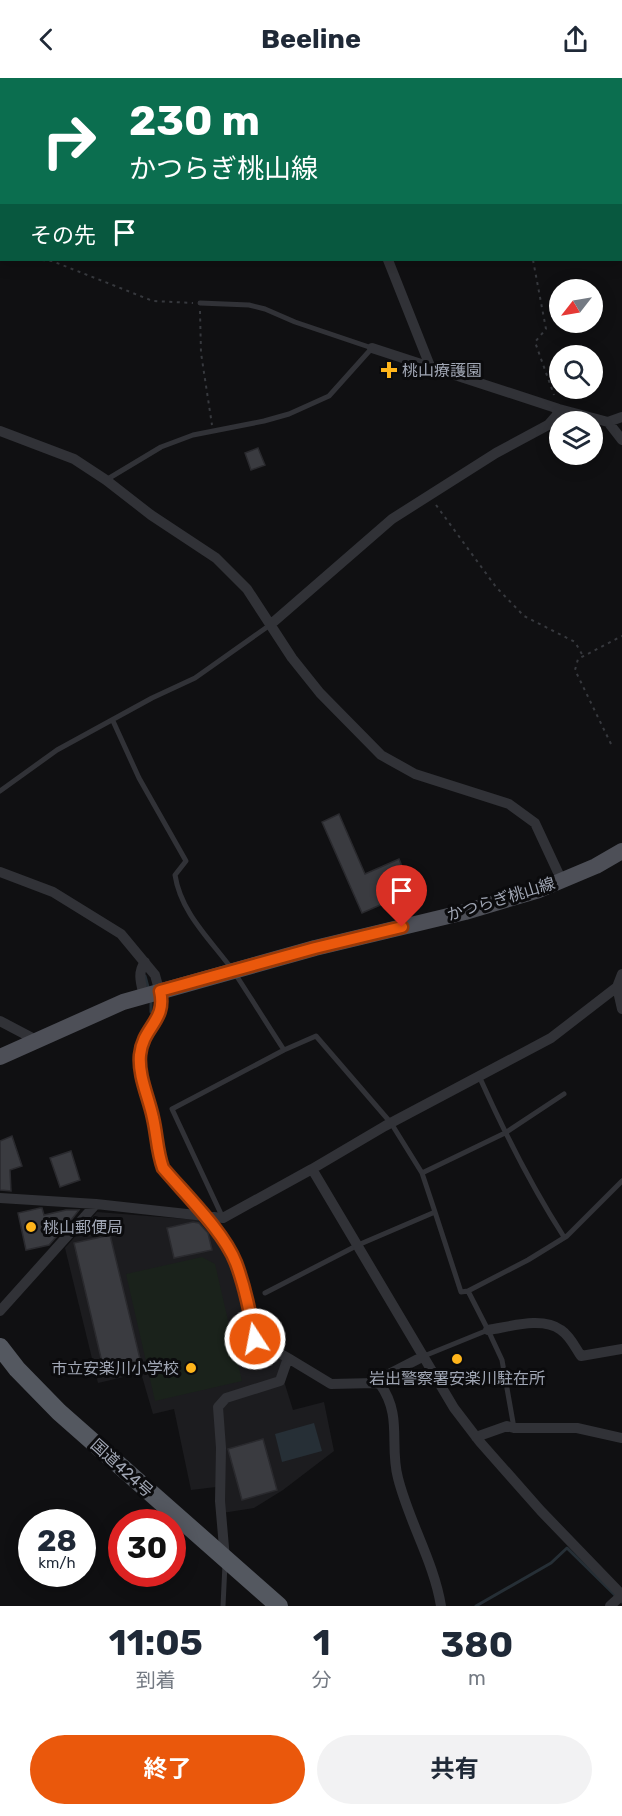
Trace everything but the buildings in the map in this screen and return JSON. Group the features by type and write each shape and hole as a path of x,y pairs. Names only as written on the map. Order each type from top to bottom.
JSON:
{"highway":[{"name":"国道424号","path":"0,1347 16,1369 59,1412 279,1606"}],"main road":[{"name":"かつらぎ桃山線","path":"0,1057 123,1002 315,948 465,912 562,881 622,851"}],"street":[{"path":"388,261 430,366"},
{"path":"372,348 559,409 608,422 622,417"},
{"path":"270,625 377,530 496,453 548,425 559,409"},
{"path":"608,422 622,440"},
{"path":"0,431 74,459 216,558 247,589 292,658 320,693 381,755 415,774 508,804 535,823 562,881"},
{"path":"0,872 53,892 121,934 155,975 152,993"},
{"path":"145,962 140,969 139,976 162,1009 159,1017 145,1034 140,1054 141,1070 163,1168 204,1215 235,1262 247,1299 255,1339 331,1384 359,1382 380,1384"},
{"path":"0,1198 96,1204 223,1218 391,1123 551,1038 617,987 622,974"},
{"path":"617,987 622,1009"},
{"path":"0,1021 36,1040"},
{"path":"312,1169 454,1408 476,1437 618,1599"},
{"path":"0,1311 96,1204"},
{"path":"488,1330 537,1323 553,1325 562,1330 581,1356 622,1349"},
{"path":"380,1384 389,1374 424,1356"},
{"path":"225,1559 220,1501 221,1448 218,1407 226,1398 279,1382 288,1358"},
{"path":"380,1384 395,1421 398,1477 435,1577 441,1606"},
{"path":"476,1437 507,1426 577,1428 622,1438"}],"lane":[{"path":"106,480 161,447 193,435 289,414 329,396 372,348 295,322 265,309 200,303"},
{"path":"0,791 57,750 152,698 195,678 270,625"},
{"path":"113,721 139,778 186,861 175,875 177,887 193,919 233,971 284,1050"},
{"path":"223,1218 171,1109 284,1050 316,1036 391,1123 422,1173 461,1292 468,1291 528,1260 564,1237 622,1181"},
{"path":"479,1076 534,1190 564,1237"},
{"path":"422,1173 505,1134 564,1094"},
{"path":"265,1293 358,1245 435,1212"},
{"path":"468,1291 502,1360 514,1428"},
{"path":"424,1356 488,1330"},
{"path":"223,1606 225,1559"}],"path":[{"path":"52,261 153,301 200,303 201,353 213,432"},
{"path":"532,261 546,329 535,342 559,409"},
{"path":"429,495 496,587 524,616 575,642 583,656"},
{"path":"611,744 575,670 578,659 622,636"}],"shaded area":[{"name":"市立安楽川小学校","path":"97,1212 199,1220 229,1256 252,1343 290,1362 283,1378 293,1410 324,1402 334,1451 283,1490 254,1508 216,1514 216,1487 191,1490 174,1409 153,1414 141,1373 98,1383 65,1248"},
{"path":"202,1257 215,1264 242,1381 155,1401 126,1274"},
{"path":"314,1423 322,1451 282,1462 275,1434"}],"waterway":[{"path":"145,976 148,987"},
{"path":"151,1000 151,1012"},
{"path":"476,1606 551,1563 567,1548 622,1602"}],"place":[{"name":"桃山療護園","path":"389,370"},
{"name":"桃山郵便局","path":"31,1227"},
{"name":"岩出警察署安楽川駐在所","path":"457,1359"},
{"name":"市立安楽川小学校","path":"191,1368"}],"route":[{"path":"255,1339 247,1299 229,1250 159,1160 153,1118 141,1070 140,1054 145,1034 159,1017 162,1009 160,991 315,948 402,927"}]}
